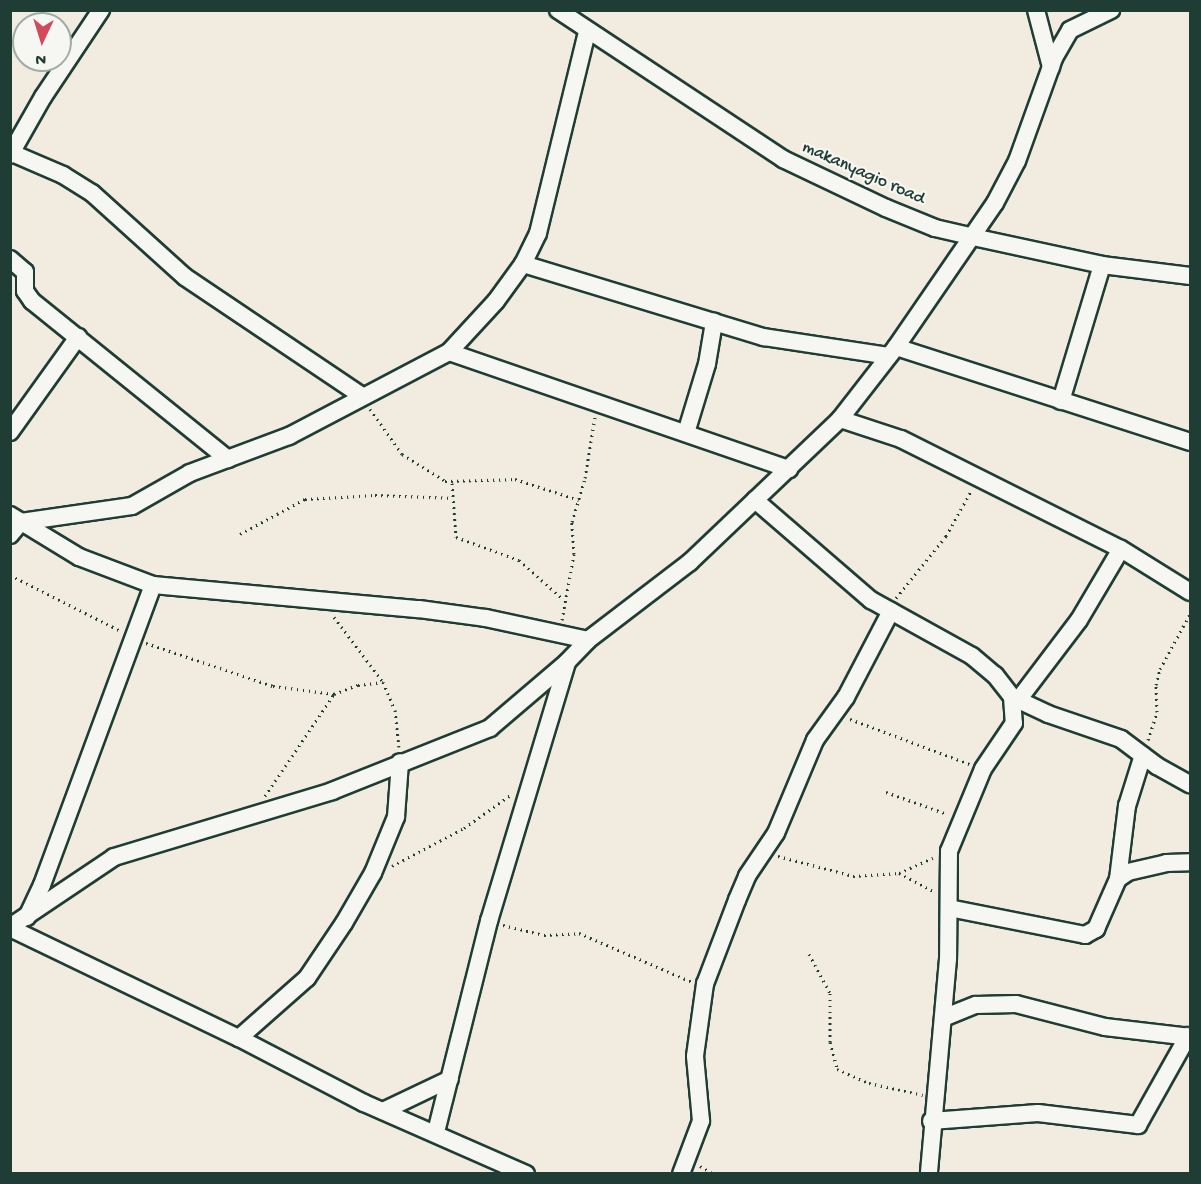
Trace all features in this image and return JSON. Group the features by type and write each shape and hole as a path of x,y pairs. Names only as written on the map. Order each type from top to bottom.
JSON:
{"street":[{"path":"101,10 43,97 11,154 63,175 92,193 185,277 362,396"},
{"name":"makanyagio road","path":"558,10 587,32 783,159 925,224 973,237 1102,265 1191,276"},
{"path":"1036,10 1051,67"},
{"path":"526,1173 436,1132 383,1111 239,1038 10,928 114,857 332,791 399,762 490,728 567,662 588,640 690,562 840,419 893,352 973,237 1017,161 1051,67 1070,30 1111,10"},
{"path":"16,518 132,506 171,483 289,436 449,352 523,264 538,233 587,32"},
{"path":"10,259 25,272 26,295 162,410 228,459"},
{"path":"523,264 801,345 893,352 1191,442"},
{"path":"1061,401 1102,265"},
{"path":"686,433 714,321"},
{"path":"10,432 78,338"},
{"path":"449,352 597,401 789,469"},
{"path":"840,419 901,440 1121,549 1191,592"},
{"path":"755,500 871,600 972,656 995,675 1015,698 1048,714 1104,731 1191,784"},
{"path":"10,535 16,518"},
{"path":"16,518 79,557 153,585 430,611 560,633 588,640"},
{"path":"929,1173 933,1097 943,1018 949,905 949,851 960,818 983,769 1014,723 1015,698 1079,620 1121,549"},
{"path":"26,917 42,885 153,585"},
{"path":"681,1173 701,1121 695,1056 705,988 747,876 765,852 815,740 835,712 891,611"},
{"path":"436,1132 489,921 567,662"},
{"path":"949,905 1085,935 1096,929 1105,914 1118,879 1127,806 1143,754"},
{"path":"239,1038 280,1005 326,955 373,873 396,817 399,762"},
{"path":"1118,879 1138,868 1191,862"},
{"path":"931,1121 1038,1113 1138,1125 1189,1037 1105,1027 1009,1004 976,1005 943,1018"},
{"path":"383,1111 450,1079"}],"path":[{"path":"362,396 402,454 433,475 452,483 514,478 579,500"},
{"path":"560,633 573,554 570,531 579,500 597,401"},
{"path":"871,600 900,595 946,536 978,478"},
{"path":"452,483 456,537 508,554 564,600"},
{"path":"240,534 305,499 375,495 453,498"},
{"path":"10,575 134,638 227,673 306,693 334,694 357,685 383,682"},
{"path":"321,602 383,682 395,710 399,762"},
{"path":"1143,754 1157,712 1156,685 1160,669 1191,614"},
{"path":"252,814 334,694"},
{"path":"835,712 900,741 983,769"},
{"path":"373,873 464,828 529,782"},
{"path":"886,792 960,818"},
{"path":"765,852 853,876 899,873 949,851"},
{"path":"899,873 949,905"},
{"path":"489,921 544,935 579,933 705,988"},
{"path":"809,954 830,993 830,1042 837,1069 888,1089 933,1097"}]}
